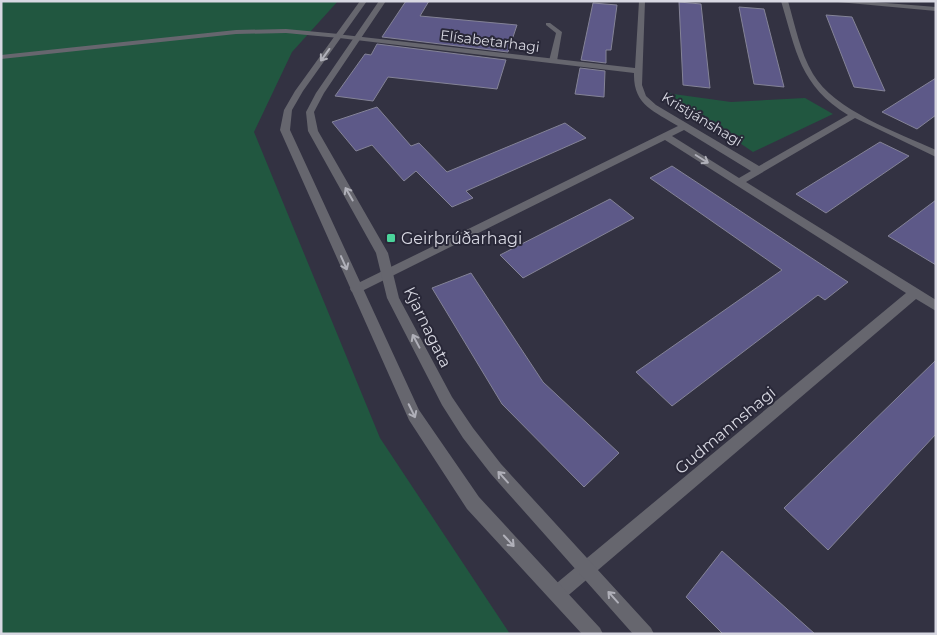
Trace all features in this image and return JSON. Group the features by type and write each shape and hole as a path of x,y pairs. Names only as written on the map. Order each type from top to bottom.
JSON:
{"street":[{"path":"364,1 298,90 288,110 285,130 414,415 473,503 594,634"},
{"name":"Kjarnagata","path":"383,1 310,112 313,131 382,253 393,298 447,401 496,469 645,634"},
{"name":"Kristjánshagi","path":"642,1 638,85 642,97 652,107 759,171"},
{"path":"784,1 809,74 819,89 836,105 936,154"},
{"path":"830,1 934,11"},
{"name":"Elísabetarhagi","path":"339,36 639,72"},
{"path":"739,182 856,114"},
{"path":"356,289 685,126"},
{"path":"665,136 936,306"},
{"name":"Gudmannshagi","path":"558,593 915,293"}],"lane":[{"path":"548,24 560,32 553,61"},
{"path":"1,57 236,32 286,31 339,36"}],"green space":[{"path":"1,1 338,1 292,52 254,132 380,438 510,634 1,634"},
{"path":"666,93 731,102 805,98 833,114 753,152"}],"building":[{"path":"406,1 429,1 420,16 517,25 508,52 382,37"},
{"path":"679,2 701,4 710,88 683,85"},
{"path":"593,3 617,5 611,50 606,50 606,63 581,60"},
{"path":"739,7 764,9 784,87 754,84"},
{"path":"826,15 852,17 885,91 854,87"},
{"path":"377,44 506,60 497,89 388,77 373,101 335,96 365,54 371,55"},
{"path":"580,68 605,71 604,97 575,94"},
{"path":"936,78 936,115 917,129 882,112"},
{"path":"377,107 411,146 419,143 447,172 565,123 586,138 466,191 473,198 452,207 416,171 404,181 372,145 356,151 332,122"},
{"path":"880,142 909,156 826,213 796,194"},
{"path":"672,166 848,282 825,300 818,295 672,406 636,372 782,270 650,178"},
{"path":"610,199 634,218 523,278 500,255"},
{"path":"936,200 936,265 888,236"},
{"path":"471,273 543,382 619,453 584,487 502,404 432,288"},
{"path":"936,360 936,434 828,550 784,508"},
{"path":"722,551 815,634 723,634 686,597"}],"place":[{"name":"Geirþrúðarhagi","path":"391,238"}]}
